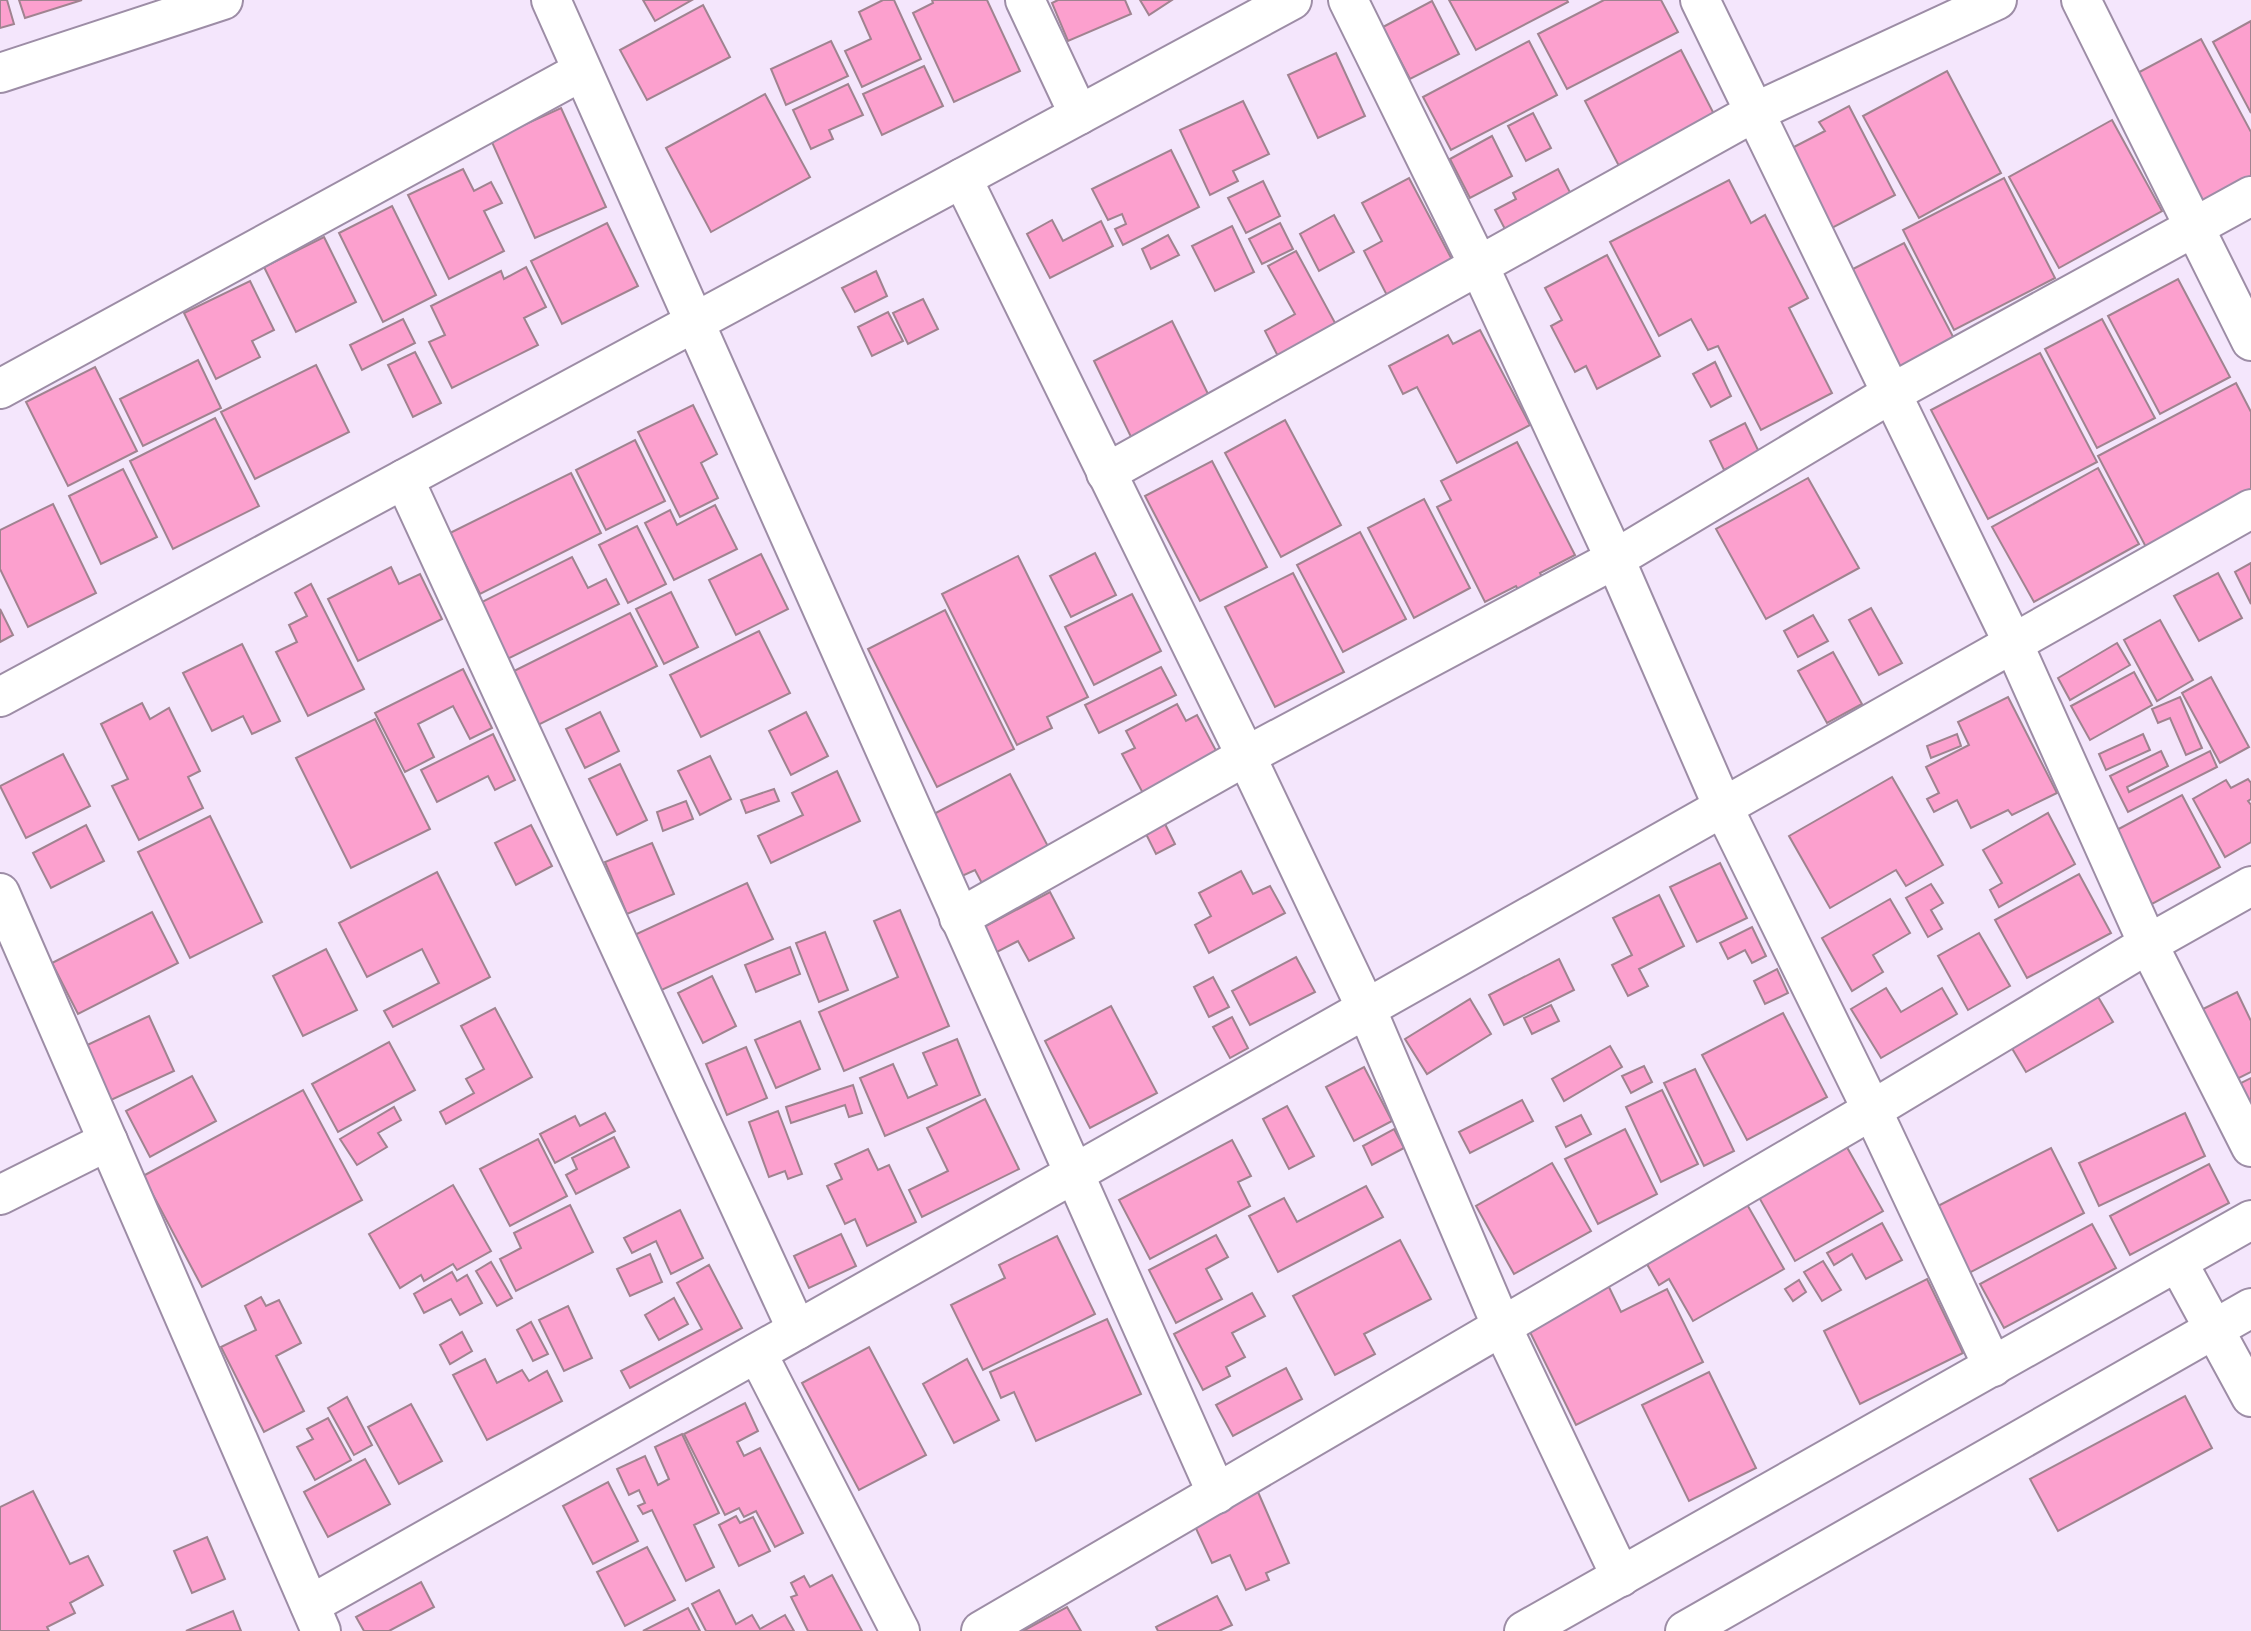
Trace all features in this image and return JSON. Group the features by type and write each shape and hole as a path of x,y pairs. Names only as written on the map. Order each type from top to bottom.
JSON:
{"main road":[{"path":"0,73 223,0"},
{"path":"551,0 1217,1494"},
{"path":"1025,0 1079,115"},
{"path":"0,697 1292,0"},
{"path":"1348,0 1479,266 1615,559 1723,807 1872,1110 1993,1367"},
{"path":"1700,0 2013,643 2148,944 2251,1147"},
{"path":"1106,473 1754,113 1997,0"},
{"path":"2081,0 2251,341"},
{"path":"0,389 582,71"},
{"path":"962,178 1247,756 1366,1008 1502,1327 1621,1577"},
{"path":"959,918 1247,756 1615,559 1892,393 2251,197"},
{"path":"404,479 797,1330"},
{"path":"0,893 316,1618 797,1330 2251,509"},
{"path":"981,1631 2251,886"},
{"path":"0,1195 108,1141"},
{"path":"1524,1631 2251,1220"},
{"path":"2178,1263 2251,1397"},
{"path":"1685,1631 2251,1308"},
{"path":"757,1353 900,1631"}],"building":[{"path":"0,0 7,0 14,24 0,28"},
{"path":"19,0 82,0 25,18"},
{"path":"643,0 692,0 655,21"},
{"path":"883,0 894,0 921,59 862,87 845,51 871,39 859,12"},
{"path":"932,0 987,0 1020,71 954,102 913,13 933,3"},
{"path":"1058,0 1125,0 1131,14 1068,41 1052,3"},
{"path":"1140,0 1172,0 1149,15"},
{"path":"1449,0 1567,0 1568,2 1476,50"},
{"path":"1604,0 1661,0 1678,32 1567,89 1538,34"},
{"path":"1432,1 1459,54 1410,79 1383,27"},
{"path":"703,5 730,57 647,100 620,50"},
{"path":"2251,21 2251,113 2213,42"},
{"path":"2201,39 2251,132 2251,186 2204,211 2132,76"},
{"path":"831,41 848,76 786,105 771,69"},
{"path":"1529,41 1557,95 1451,150 1423,97"},
{"path":"1681,50 1715,116 1619,166 1585,101"},
{"path":"1336,53 1365,116 1318,138 1288,75"},
{"path":"924,66 943,106 882,135 863,94"},
{"path":"1947,71 2001,173 1919,218 1863,116"},
{"path":"848,84 863,115 829,130 833,139 811,149 793,110"},
{"path":"765,94 810,177 711,232 666,148"},
{"path":"1243,101 1269,154 1233,171 1238,181 1210,195 1180,130"},
{"path":"1849,106 1895,195 1830,229 1790,149 1825,131 1819,122"},
{"path":"561,108 606,207 535,238 491,140"},
{"path":"1533,113 1551,148 1526,161 1508,126"},
{"path":"2112,120 2162,211 2059,268 2009,177"},
{"path":"1492,136 1512,176 1470,198 1450,159"},
{"path":"1171,150 1199,207 1123,245 1115,229 1126,224 1122,214 1108,220 1092,189"},
{"path":"463,169 474,191 491,182 502,203 484,211 504,251 449,279 408,195"},
{"path":"1558,169 1576,204 1507,233 1495,210 1516,199 1513,193"},
{"path":"1409,178 1458,271 1392,305 1364,251 1382,241 1362,203"},
{"path":"2004,178 2055,278 1954,330 1903,230"},
{"path":"1729,180 1751,223 1765,215 1808,298 1789,308 1832,393 1761,430 1718,346 1708,350 1691,319 1659,336 1610,242"},
{"path":"1263,181 1280,216 1246,233 1228,198"},
{"path":"392,206 436,295 383,322 339,233"},
{"path":"1334,215 1354,252 1319,271 1300,234"},
{"path":"1052,220 1063,241 1101,221 1113,246 1050,278 1027,234"},
{"path":"607,223 638,286 562,324 531,261"},
{"path":"1280,223 1293,249 1262,264 1249,239"},
{"path":"1232,226 1254,272 1215,291 1192,246"},
{"path":"1168,235 1179,255 1151,269 1142,249"},
{"path":"324,237 356,302 296,332 264,267"},
{"path":"1904,243 1960,350 1906,378 1851,270"},
{"path":"1296,251 1340,332 1282,364 1265,331 1295,314 1268,266"},
{"path":"1607,255 1660,356 1597,389 1586,366 1575,372 1551,326 1562,320 1545,288"},
{"path":"526,267 546,307 524,318 538,345 452,388 429,342 445,335 431,306 501,271 504,279"},
{"path":"876,271 887,296 855,312 842,288"},
{"path":"2178,279 2230,377 2160,414 2108,316"},
{"path":"250,281 274,330 252,341 260,357 216,379 184,313"},
{"path":"923,299 938,329 908,344 893,313"},
{"path":"888,312 903,341 872,356 858,327"},
{"path":"403,319 415,343 362,370 350,345"},
{"path":"2102,319 2155,418 2097,448 2045,349"},
{"path":"1172,321 1212,402 1133,441 1094,361"},
{"path":"1480,330 1530,425 1457,463 1417,387 1403,394 1389,366 1448,335 1453,344"},
{"path":"415,352 441,403 413,417 388,365"},
{"path":"2040,353 2097,462 1988,519 1931,410"},
{"path":"198,360 221,408 143,446 120,399"},
{"path":"1715,362 1731,396 1711,407 1693,374"},
{"path":"316,365 349,432 255,479 221,412"},
{"path":"95,367 137,451 68,486 26,402"},
{"path":"2236,383 2251,412 2251,494 2147,549 2098,456"},
{"path":"693,405 717,454 701,463 718,498 680,517 638,432"},
{"path":"215,418 259,506 173,549 130,461"},
{"path":"1285,420 1341,525 1281,557 1225,453"},
{"path":"1745,423 1759,452 1724,470 1710,441"},
{"path":"635,440 665,501 606,530 576,470"},
{"path":"1517,442 1575,555 1540,573 1543,579 1519,591 1516,586 1485,602 1437,507 1451,500 1441,481"},
{"path":"1212,461 1267,567 1200,601 1145,496"},
{"path":"2098,468 2139,544 2034,602 1992,527"},
{"path":"123,469 157,537 101,564 69,496"},
{"path":"571,473 601,533 480,594 450,533"},
{"path":"1808,478 1859,568 1766,619 1716,529"},
{"path":"1424,499 1470,588 1414,618 1368,528"},
{"path":"53,504 96,593 28,627 0,569 0,530"},
{"path":"715,505 737,549 674,580 645,523 670,510 677,525"},
{"path":"637,526 666,584 628,603 599,545"},
{"path":"1360,532 1406,619 1343,652 1297,565"},
{"path":"1095,553 1116,595 1071,617 1050,576"},
{"path":"761,554 788,609 736,635 709,580"},
{"path":"1018,556 1088,697 1047,717 1052,728 1017,745 942,594"},
{"path":"572,557 588,588 606,579 619,604 499,663 472,607"},
{"path":"2251,563 2251,604 2235,572"},
{"path":"391,567 399,584 420,574 442,619 358,661 328,599"},
{"path":"1293,573 1344,672 1275,707 1225,607"},
{"path":"2218,573 2242,618 2199,641 2174,596"},
{"path":"311,584 364,689 308,716 276,652 297,642 289,625 307,616 295,593"},
{"path":"671,592 698,647 664,664 636,609"},
{"path":"1132,594 1161,651 1094,685 1065,627"},
{"path":"1871,608 1902,663 1879,675 1849,620"},
{"path":"0,609 13,635 0,642"},
{"path":"945,610 1014,749 937,787 868,649"},
{"path":"630,613 657,666 536,726 510,673"},
{"path":"1813,615 1828,641 1798,657 1784,631"},
{"path":"2160,620 2193,680 2157,701 2124,640"},
{"path":"759,631 790,693 701,737 670,675"},
{"path":"2117,643 2130,665 2070,700 2058,678"},
{"path":"242,644 280,721 252,734 243,716 212,731 183,673"},
{"path":"1833,652 1862,704 1827,723 1798,671"},
{"path":"1161,667 1176,695 1099,733 1085,705"},
{"path":"463,669 492,728 470,739 453,706 418,724 434,757 405,772 375,713"},
{"path":"2134,672 2152,705 2090,740 2071,706"},
{"path":"2211,677 2249,747 2220,763 2182,693"},
{"path":"2008,697 2057,793 2012,815 2008,810 1971,828 1957,800 1934,812 1927,799 1939,793 1926,767 1969,745 1958,722"},
{"path":"2180,697 2202,748 2186,755 2170,718 2158,723 2152,709"},
{"path":"142,703 150,719 169,708 200,771 188,777 203,808 139,840 112,786 128,779 101,724"},
{"path":"1177,704 1186,721 1197,715 1220,758 1145,797 1122,754 1135,748 1126,731"},
{"path":"600,712 619,751 585,768 566,729"},
{"path":"806,712 828,756 791,775 769,731"},
{"path":"375,719 430,829 351,868 296,758"},
{"path":"493,734 515,780 495,790 488,776 437,802 421,770"},
{"path":"1957,734 1961,746 1931,758 1927,746"},
{"path":"2143,734 2150,750 2106,770 2099,754"},
{"path":"2161,751 2168,766 2127,787 2129,792 2210,751 2217,767 2128,812 2110,776"},
{"path":"63,754 90,806 26,838 0,786"},
{"path":"710,756 731,799 700,815 678,771"},
{"path":"620,764 647,820 617,835 589,779"},
{"path":"837,771 860,821 771,863 758,836 803,815 792,793"},
{"path":"1010,774 1052,854 985,889 975,870 962,876 930,816"},
{"path":"1892,777 1943,865 1906,886 1896,870 1830,908 1789,836"},
{"path":"2248,779 2251,783 2251,799 2248,801 2251,805 2251,842 2225,857 2193,799 2226,780 2231,788"},
{"path":"774,789 779,801 746,813 741,800"},
{"path":"2182,795 2220,867 2152,904 2113,832"},
{"path":"686,801 693,819 663,831 657,812"},
{"path":"2048,813 2075,864 1999,907 1990,890 2002,883 1983,850"},
{"path":"210,816 262,922 190,958 138,852"},
{"path":"1164,822 1175,844 1156,854 1145,832"},
{"path":"86,825 104,861 51,888 33,853"},
{"path":"531,825 552,866 516,885 495,843"},
{"path":"652,843 674,894 627,914 605,862"},
{"path":"1720,863 1747,918 1697,942 1670,887"},
{"path":"1241,871 1253,894 1270,886 1285,913 1209,953 1195,925 1211,916 1199,893"},
{"path":"437,872 490,977 393,1027 384,1011 439,983 422,949 367,977 339,923"},
{"path":"2079,874 2111,933 2027,978 1995,920"},
{"path":"747,883 773,939 655,993 630,937"},
{"path":"1931,884 1943,903 1931,910 1942,929 1928,937 1906,898"},
{"path":"1050,892 1074,938 1029,961 1018,941 995,953 982,928"},
{"path":"1659,895 1684,946 1639,969 1648,986 1628,996 1612,965 1632,955 1613,918"},
{"path":"1890,899 1910,933 1873,955 1883,972 1852,991 1822,938"},
{"path":"900,910 949,1026 844,1071 819,1012 898,977 874,921"},
{"path":"152,912 178,963 78,1014 52,963"},
{"path":"1752,927 1766,956 1752,963 1745,950 1728,959 1720,943"},
{"path":"825,932 848,990 819,1002 796,943"},
{"path":"1979,933 2010,986 1968,1010 1938,956"},
{"path":"790,947 800,974 756,992 745,965"},
{"path":"326,949 357,1010 303,1036 273,976"},
{"path":"1296,957 1315,992 1250,1025 1232,991"},
{"path":"1559,959 1574,990 1504,1025 1489,995"},
{"path":"1777,969 1788,993 1765,1004 1754,981"},
{"path":"712,976 736,1026 703,1043 678,993"},
{"path":"1213,977 1229,1007 1209,1017 1194,987"},
{"path":"1886,988 1901,1012 1942,988 1957,1014 1881,1058 1851,1009"},
{"path":"2237,992 2251,1021 2251,1072 2229,1083 2195,1013"},
{"path":"2097,995 2113,1022 2026,1072 2010,1045"},
{"path":"1470,999 1491,1034 1427,1074 1405,1039"},
{"path":"1551,1005 1559,1021 1532,1034 1524,1018"},
{"path":"1111,1006 1157,1093 1090,1128 1045,1041"},
{"path":"495,1008 532,1077 446,1124 440,1112 474,1093 466,1079 484,1069 461,1026"},
{"path":"1783,1013 1827,1097 1747,1140 1702,1055"},
{"path":"149,1016 174,1071 111,1100 85,1046"},
{"path":"1232,1017 1248,1048 1230,1058 1213,1027"},
{"path":"800,1021 820,1069 776,1088 755,1040"},
{"path":"957,1039 980,1095 885,1136 860,1078 893,1064 908,1098 937,1085 923,1053"},
{"path":"389,1042 415,1090 338,1132 312,1084"},
{"path":"1610,1046 1622,1067 1564,1101 1552,1079"},
{"path":"746,1047 767,1098 727,1115 706,1064"},
{"path":"1644,1066 1652,1082 1631,1093 1622,1076"},
{"path":"1364,1067 1392,1121 1354,1141 1326,1087"},
{"path":"1695,1069 1734,1151 1704,1166 1664,1083"},
{"path":"192,1076 216,1121 150,1157 126,1111"},
{"path":"2251,1078 2251,1101 2244,1104 2235,1086"},
{"path":"853,1085 862,1113 849,1117 845,1105 791,1123 786,1107"},
{"path":"303,1090 362,1200 202,1287 143,1176"},
{"path":"1662,1090 1698,1164 1661,1182 1626,1107"},
{"path":"985,1099 1019,1169 922,1217 909,1190 948,1171 927,1128"},
{"path":"1522,1100 1533,1121 1470,1153 1459,1132"},
{"path":"1287,1106 1314,1156 1289,1169 1263,1119"},
{"path":"394,1107 401,1120 378,1133 387,1147 357,1165 340,1139"},
{"path":"778,1111 802,1174 788,1179 785,1171 769,1177 749,1122"},
{"path":"605,1113 615,1131 555,1163 540,1134 575,1116 580,1126"},
{"path":"2185,1113 2205,1156 2099,1206 2079,1163"},
{"path":"1581,1115 1591,1134 1566,1147 1556,1127"},
{"path":"1394,1129 1404,1148 1372,1165 1363,1146"},
{"path":"1625,1129 1657,1194 1598,1224 1565,1159"},
{"path":"614,1137 629,1167 576,1194 566,1175 577,1169 572,1158"},
{"path":"538,1139 567,1196 510,1226 480,1169"},
{"path":"1232,1140 1251,1176 1238,1182 1250,1206 1150,1259 1119,1200"},
{"path":"1844,1142 1883,1211 1795,1261 1756,1192"},
{"path":"2051,1148 2084,1213 1967,1274 1934,1208"},
{"path":"868,1149 878,1170 889,1165 916,1222 867,1246 855,1219 845,1224 827,1186 842,1179 835,1164"},
{"path":"1552,1163 1591,1231 1514,1274 1476,1206"},
{"path":"2209,1164 2229,1203 2130,1255 2110,1216"},
{"path":"453,1185 491,1251 457,1270 453,1264 424,1281 421,1275 400,1288 369,1234"},
{"path":"1366,1186 1383,1217 1278,1272 1249,1216 1284,1198 1297,1222"},
{"path":"1745,1201 1784,1269 1693,1321 1669,1279 1659,1285 1644,1259"},
{"path":"570,1205 593,1252 516,1291 500,1259 521,1248 514,1233"},
{"path":"680,1210 703,1258 671,1274 656,1241 632,1253 624,1238"},
{"path":"1882,1223 1902,1260 1866,1279 1852,1254 1834,1265 1827,1253"},
{"path":"2092,1224 2116,1268 2004,1328 1980,1284"},
{"path":"841,1234 856,1266 809,1288 794,1256"},
{"path":"1216,1235 1228,1257 1206,1269 1222,1299 1176,1323 1149,1270"},
{"path":"1057,1236 1095,1314 983,1370 951,1305 1005,1278 999,1265"},
{"path":"1400,1240 1431,1299 1364,1334 1375,1354 1335,1375 1293,1296"},
{"path":"650,1254 662,1282 630,1296 617,1269"},
{"path":"1823,1261 1841,1290 1822,1301 1804,1272"},
{"path":"491,1262 512,1298 497,1306 476,1271"},
{"path":"709,1265 742,1328 630,1388 621,1371 702,1329 677,1283"},
{"path":"452,1272 457,1281 467,1275 482,1303 460,1315 451,1299 424,1313 414,1294"},
{"path":"1927,1279 1963,1353 1860,1404 1824,1331"},
{"path":"1799,1280 1806,1292 1793,1301 1785,1289"},
{"path":"1607,1283 1621,1312 1667,1289 1703,1362 1576,1425 1526,1324"},
{"path":"1252,1293 1265,1316 1232,1333 1245,1357 1226,1367 1230,1376 1203,1390 1174,1334"},
{"path":"261,1297 266,1306 279,1300 301,1343 276,1356 304,1411 264,1432 221,1347 256,1330 245,1306"},
{"path":"674,1298 688,1324 659,1340 645,1315"},
{"path":"568,1306 592,1358 564,1371 539,1320"},
{"path":"1107,1319 1141,1394 1036,1441 1014,1392 1001,1398 990,1372"},
{"path":"531,1322 548,1354 533,1361 517,1330"},
{"path":"462,1332 472,1351 450,1364 440,1345"},
{"path":"869,1347 926,1455 859,1490 802,1383"},
{"path":"485,1359 497,1383 522,1370 529,1381 547,1371 562,1401 487,1440 453,1375"},
{"path":"967,1359 999,1420 954,1443 923,1384"},
{"path":"1286,1368 1302,1399 1233,1436 1216,1405"},
{"path":"1709,1372 1756,1468 1689,1501 1642,1405"},
{"path":"2185,1396 2212,1448 2058,1531 2030,1479"},
{"path":"347,1397 372,1445 354,1455 328,1408"},
{"path":"745,1403 758,1431 737,1442 744,1456 760,1448 803,1533 775,1547 756,1511 744,1517 739,1508 725,1515 684,1434"},
{"path":"411,1404 442,1461 399,1484 368,1427"},
{"path":"328,1418 351,1460 315,1480 297,1447 313,1439 307,1429"},
{"path":"682,1434 719,1513 694,1525 714,1567 686,1581 652,1510 643,1514 638,1506 645,1503 639,1490 629,1495 617,1469 645,1456 658,1485 669,1479 655,1447"},
{"path":"365,1459 390,1504 328,1537 304,1492"},
{"path":"608,1482 638,1541 593,1564 563,1506"},
{"path":"33,1491 70,1564 88,1556 103,1585 70,1603 75,1613 47,1627 49,1631 0,1631 0,1507"},
{"path":"1258,1492 1289,1563 1266,1573 1269,1580 1246,1590 1230,1555 1212,1563 1193,1522"},
{"path":"736,1516 740,1523 753,1517 770,1551 739,1566 719,1525"},
{"path":"207,1537 225,1579 192,1593 174,1551"},
{"path":"647,1547 675,1600 625,1626 597,1572"},
{"path":"832,1575 862,1631 808,1631 791,1597 797,1595 791,1583 804,1576 810,1587"},
{"path":"421,1582 434,1607 389,1631 364,1631 356,1617"},
{"path":"719,1590 736,1624 752,1615 760,1629 785,1615 794,1631 706,1631 692,1604"},
{"path":"1217,1596 1232,1625 1219,1631 1158,1631 1156,1627"},
{"path":"1067,1607 1081,1631 1023,1631"},
{"path":"688,1608 700,1631 643,1631"},
{"path":"233,1611 241,1631 186,1631"}]}
